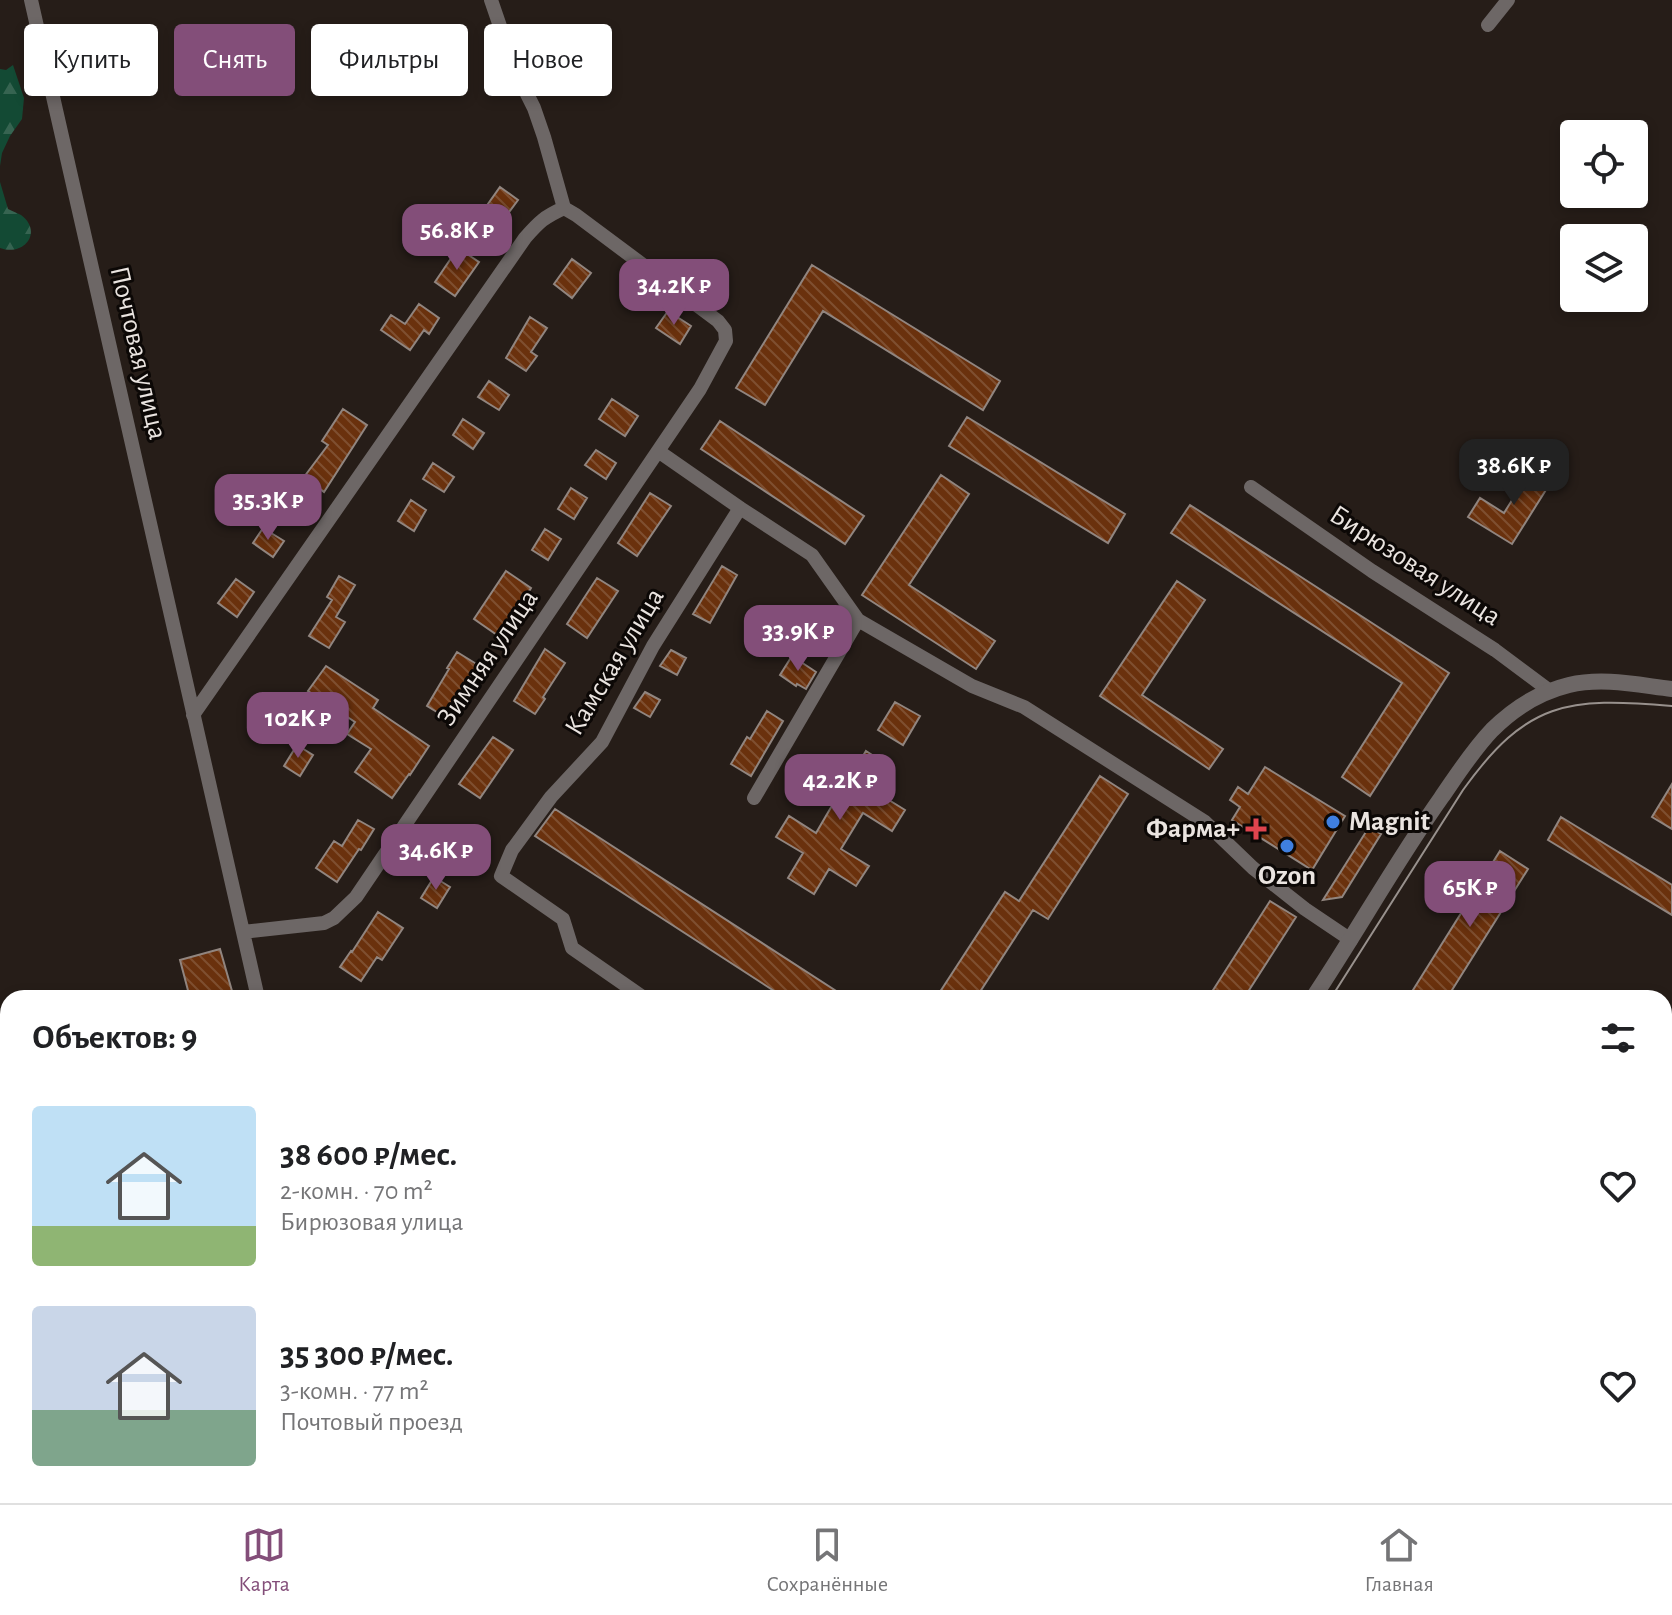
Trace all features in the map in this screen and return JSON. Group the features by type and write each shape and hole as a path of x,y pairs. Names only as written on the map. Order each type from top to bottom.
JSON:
{"street":[{"name":"Почтовая улица","path":"31,0 256,990"},
{"path":"193,715 525,238 550,213 564,208 534,108 515,70 491,0"},
{"path":"1488,25 1508,0"},
{"name":"Зимняя улица","path":"243,932 324,923 334,918 356,897 700,389 726,341 725,330 718,321 564,208"},
{"path":"658,451 812,555 858,620 972,686 1024,707 1205,822 1253,868 1351,940"},
{"name":"Бирюзовая улица","path":"1251,487 1372,571 1495,650 1550,691"},
{"name":"Камская улица","path":"632,990 572,948 563,919 501,876 512,850 551,797 602,742 653,646 740,508"},
{"path":"754,798 858,620"},
{"path":"1318,990 1408,845 1480,743 1505,718 1533,699 1570,685 1611,682 1672,689"}],"green space":[{"path":"13,65 24,98 22,119 2,153 0,166 0,69 6,70"},
{"path":"0,182 8,209 21,215 31,228 28,241 17,249 0,248"}],"building":[{"path":"500,187 518,200 501,223 483,211"},
{"path":"458,248 479,262 455,296 435,282"},
{"path":"572,259 591,273 572,298 554,284"},
{"path":"812,265 1000,381 983,410 823,311 765,405 736,388"},
{"path":"419,304 439,318 429,334 424,330 410,350 381,330 391,315 405,324"},
{"path":"668,311 691,326 680,344 656,328"},
{"path":"530,317 547,328 531,352 537,356 526,371 506,358"},
{"path":"489,381 509,395 499,410 478,397"},
{"path":"612,399 638,416 625,436 599,419"},
{"path":"343,409 367,425 324,492 304,477 328,445 322,441"},
{"path":"967,417 1125,514 1108,543 949,446"},
{"path":"463,419 484,433 473,449 453,435"},
{"path":"720,421 864,516 845,544 701,449"},
{"path":"596,450 616,463 606,479 585,465"},
{"path":"433,463 454,477 444,492 423,479"},
{"path":"1534,465 1554,477 1512,544 1468,517 1480,498 1504,513"},
{"path":"941,475 969,494 909,585 995,641 976,669 862,595"},
{"path":"571,488 587,498 574,519 558,509"},
{"path":"650,493 671,506 637,556 618,543"},
{"path":"411,500 426,510 414,531 398,521"},
{"path":"1190,505 1449,673 1370,796 1342,777 1402,683 1171,533"},
{"path":"263,528 284,541 273,557 253,543"},
{"path":"545,529 561,539 548,560 532,550"},
{"path":"722,566 737,575 710,623 693,614"},
{"path":"506,571 531,588 500,637 474,619"},
{"path":"339,576 355,585 336,617 345,622 329,648 309,636 332,600 327,597"},
{"path":"597,578 618,591 587,638 567,624"},
{"path":"236,579 254,592 237,617 218,603"},
{"path":"1177,581 1205,600 1142,695 1223,749 1209,769 1100,696"},
{"path":"825,625 838,634 830,648 815,639"},
{"path":"545,649 565,663 535,714 514,701"},
{"path":"671,650 686,658 677,675 660,666"},
{"path":"457,652 478,665 445,717 427,706"},
{"path":"792,656 816,672 806,689 780,675"},
{"path":"326,666 378,700 373,708 429,746 392,798 355,772 371,749 347,734 355,722 308,691"},
{"path":"645,692 660,700 650,717 634,708"},
{"path":"895,702 920,716 903,745 878,730"},
{"path":"767,711 783,721 751,776 731,764"},
{"path":"493,737 513,750 480,798 459,784"},
{"path":"297,745 313,755 300,776 284,766"},
{"path":"866,751 891,767 876,792 905,810 892,831 863,813 841,849 869,866 856,886 829,869 814,894 788,878 803,853 776,837 789,816 816,833 837,797 809,780 822,759 850,777"},
{"path":"1265,767 1345,816 1312,870 1232,820 1240,807 1230,800 1238,787 1248,794"},
{"path":"1100,776 1128,794 1048,919 1033,910 981,990 941,990 1005,892 1019,901"},
{"path":"1672,784 1672,829 1652,817"},
{"path":"555,809 835,990 773,990 535,836"},
{"path":"1561,817 1672,885 1672,915 1548,840"},
{"path":"358,820 374,829 337,882 316,868 334,841 342,846"},
{"path":"1369,827 1381,834 1342,897 1323,900"},
{"path":"425,839 441,849 428,870 412,860"},
{"path":"1500,851 1528,869 1452,990 1413,990"},
{"path":"434,877 450,887 437,908 421,898"},
{"path":"1270,901 1296,917 1249,990 1213,990"},
{"path":"378,912 403,928 382,960 377,957 361,981 340,967"},
{"path":"220,949 232,990 188,990 180,960"}],"tram line":[{"path":"1336,990 1463,790 1508,738 1552,711 1577,705 1635,703 1672,706"}],"place":[{"name":"Magnit","path":"1333,822"},
{"name":"Фарма+","path":"1256,829"},
{"name":"Ozon","path":"1287,846"}]}
